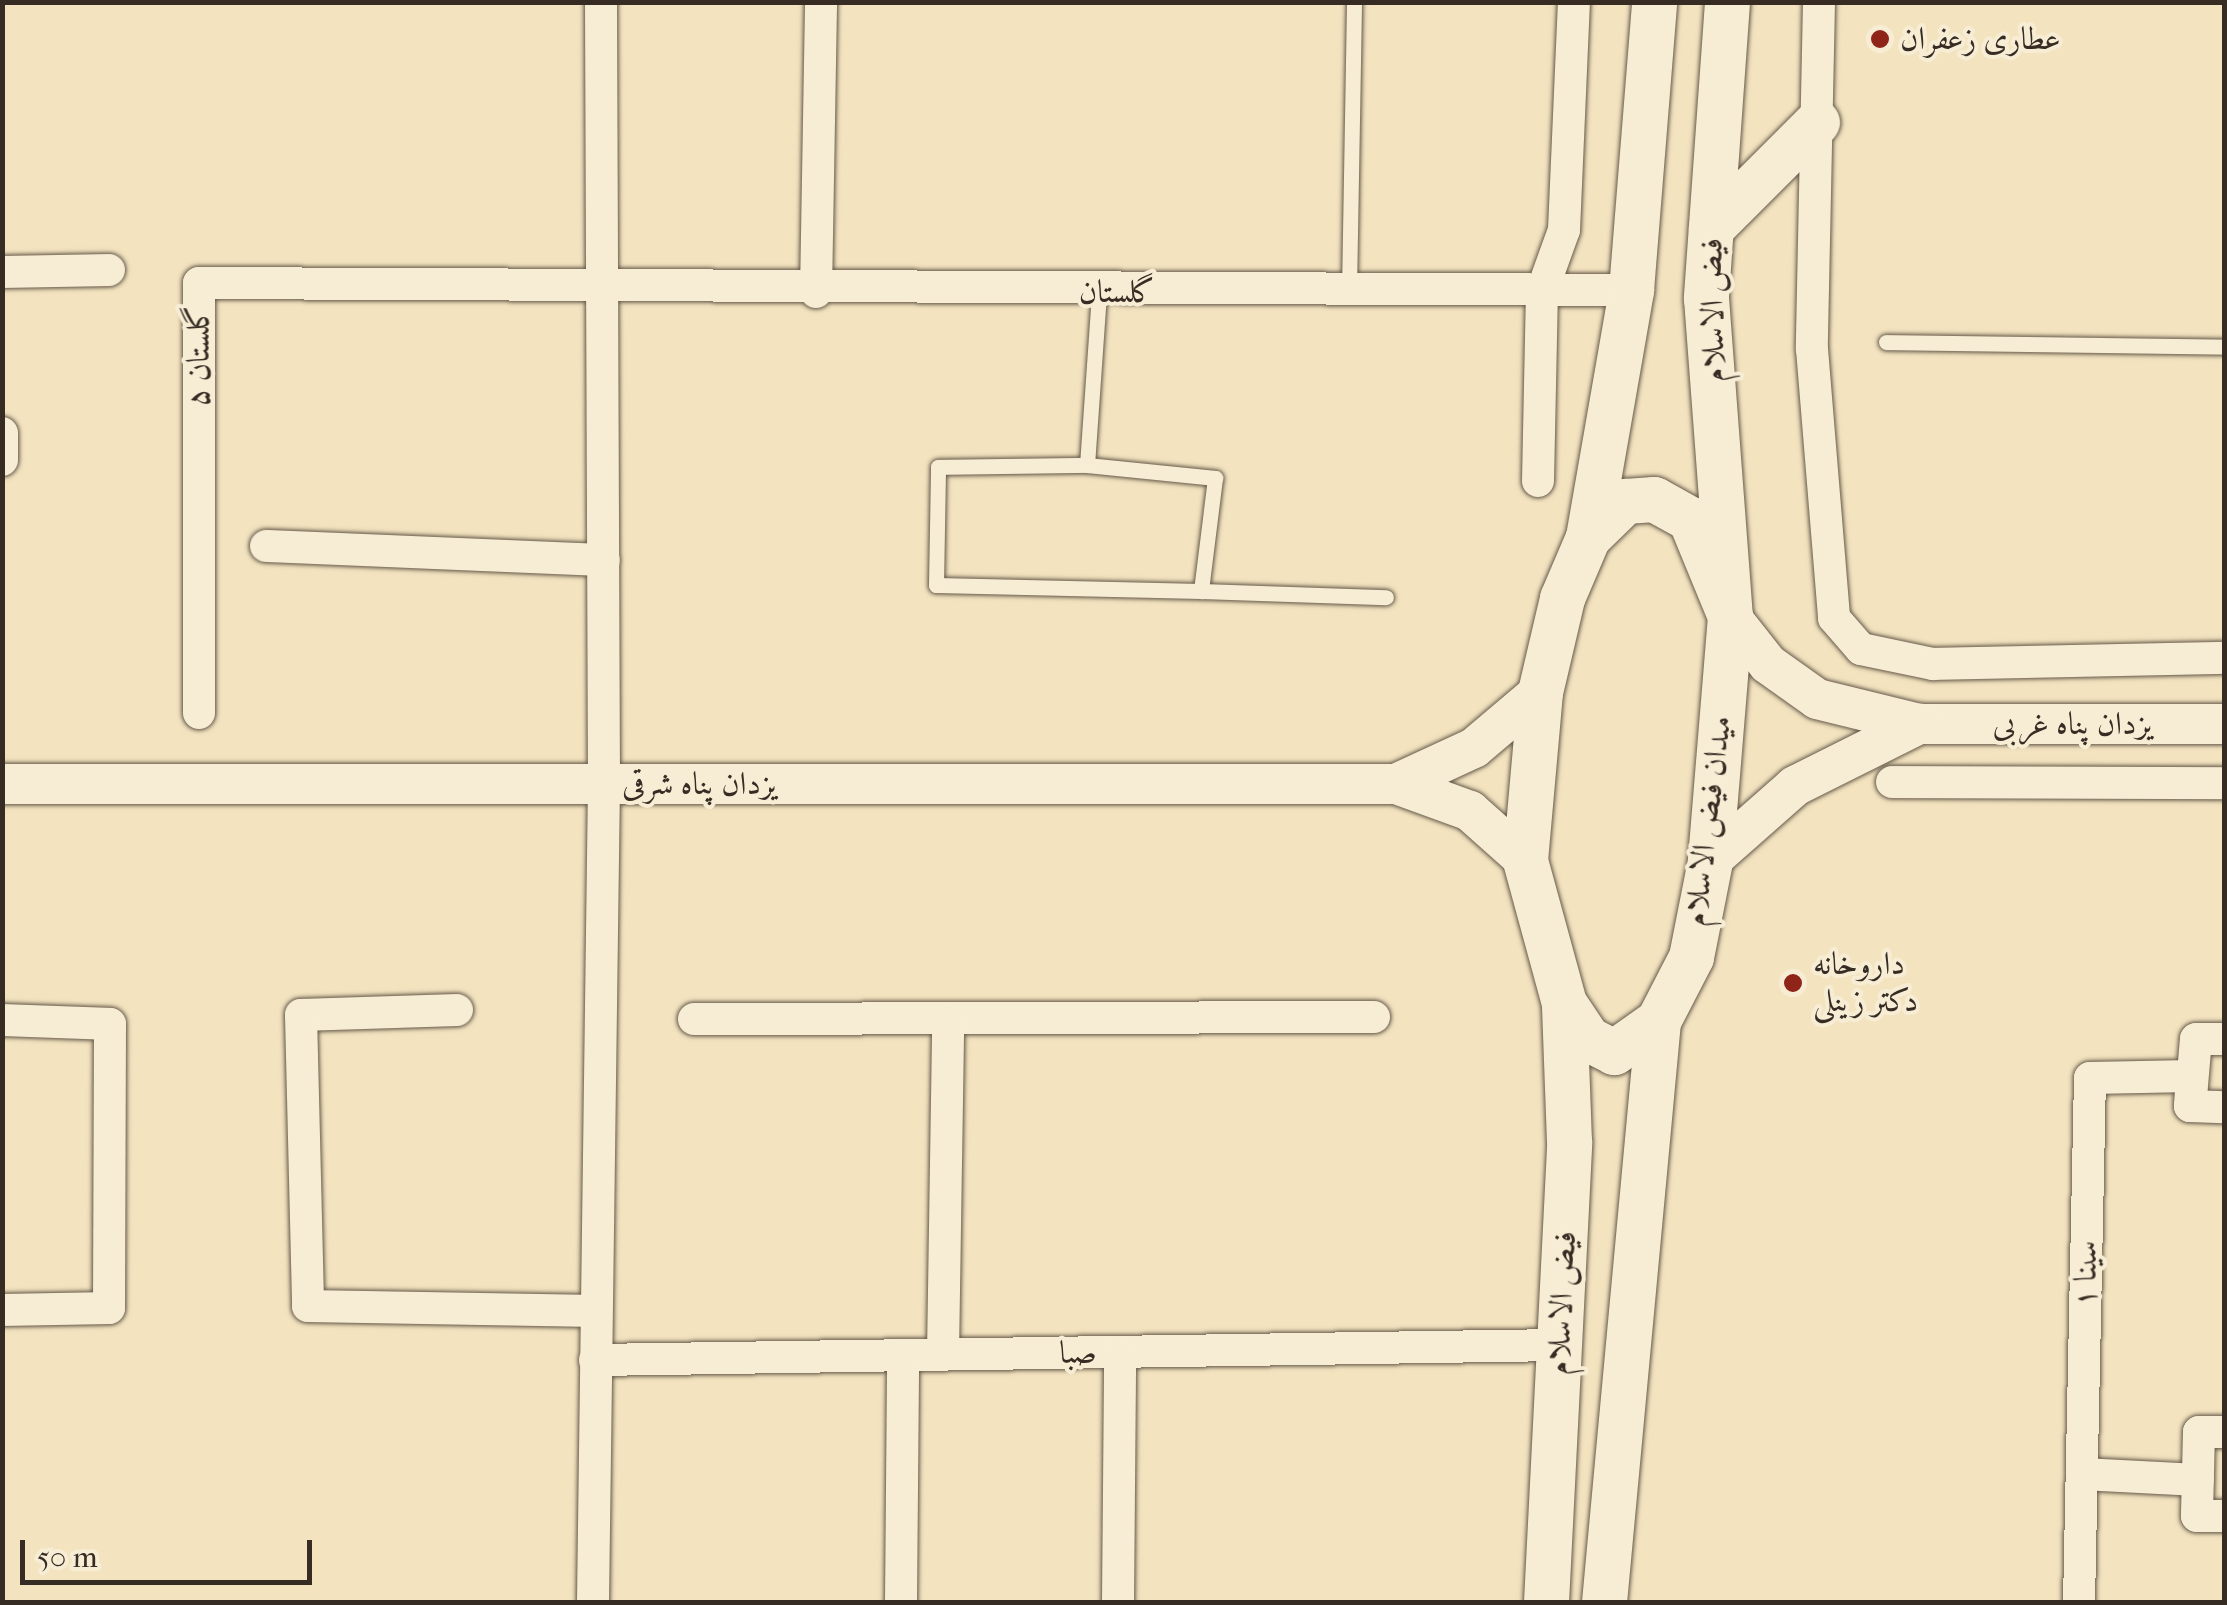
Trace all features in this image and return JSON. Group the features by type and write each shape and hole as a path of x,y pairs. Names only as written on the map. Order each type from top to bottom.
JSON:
{"main road":[{"path":"1588,537 1631,290 1654,2"},
{"name":"فیض الاسلام","path":"1727,2 1706,298 1730,616"},
{"path":"1711,228 1817,122"},
{"name":"میدان فیض الاسلام","path":"1654,499 1690,519 1730,616 1710,861 1691,957 1658,1021 1614,1052 1588,1039 1564,1003 1525,860 1540,692 1588,537 1625,501 1654,499"},
{"name":"فیض الاسلام","path":"1546,1602 1560,1345 1564,1003"},
{"name":"فیض الاسلام","path":"1604,1602 1658,1021"}],"street":[{"path":"593,1602 604,784 601,2"},
{"path":"816,292 821,2"},
{"path":"1538,481 1542,290 1564,230 1574,2"},
{"path":"1819,2 1812,348 1834,618 1861,650 1933,664 2224,658"},
{"path":"2,272 109,270"},
{"name":"گلستان ۵","path":"198,713 199,283 602,292"},
{"name":"گلستان","path":"602,292 1631,290"},
{"path":"2,433 2,460"},
{"path":"266,546 604,560"},
{"name":"یزدان پناه غربی","path":"1730,616 1768,664 1817,699 1919,724 2224,724"},
{"name":"یزدان پناه شرقی","path":"1396,784 1474,748 1540,692"},
{"name":"یزدان پناه غربی","path":"1710,861 1795,786 1919,724"},
{"path":"1892,782 2224,783"},
{"name":"یزدان پناه شرقی","path":"2,784 1396,784 1470,812 1525,860"},
{"path":"457,1010 301,1015 308,1306 596,1311"},
{"path":"694,1019 1374,1017"},
{"path":"2,1020 110,1024 110,1062 109,1308 2,1310"},
{"path":"943,1354 948,1020"},
{"path":"2224,1039 2196,1038 2190,1106 2224,1106"},
{"name":"سینا ۱","path":"2079,1602 2090,1078 2192,1076 2190,1106"},
{"name":"صبا","path":"595,1360 1560,1345"},
{"path":"1118,1602 1120,1352"},
{"path":"901,1602 903,1355"},
{"path":"2224,1432 2199,1432 2197,1516 2224,1516"},
{"path":"2082,1474 2198,1480"}],"lane":[{"path":"1349,291 1354,2"},
{"path":"1087,466 1100,292"},
{"path":"1886,342 2224,347"},
{"path":"1201,591 1215,478 1087,466 938,467 936,586 1386,596"}],"place":[{"name":"عطاری زعفران","path":"1880,39"},
{"name":"داروخانه دکتر زینلی","path":"1793,983"}]}
